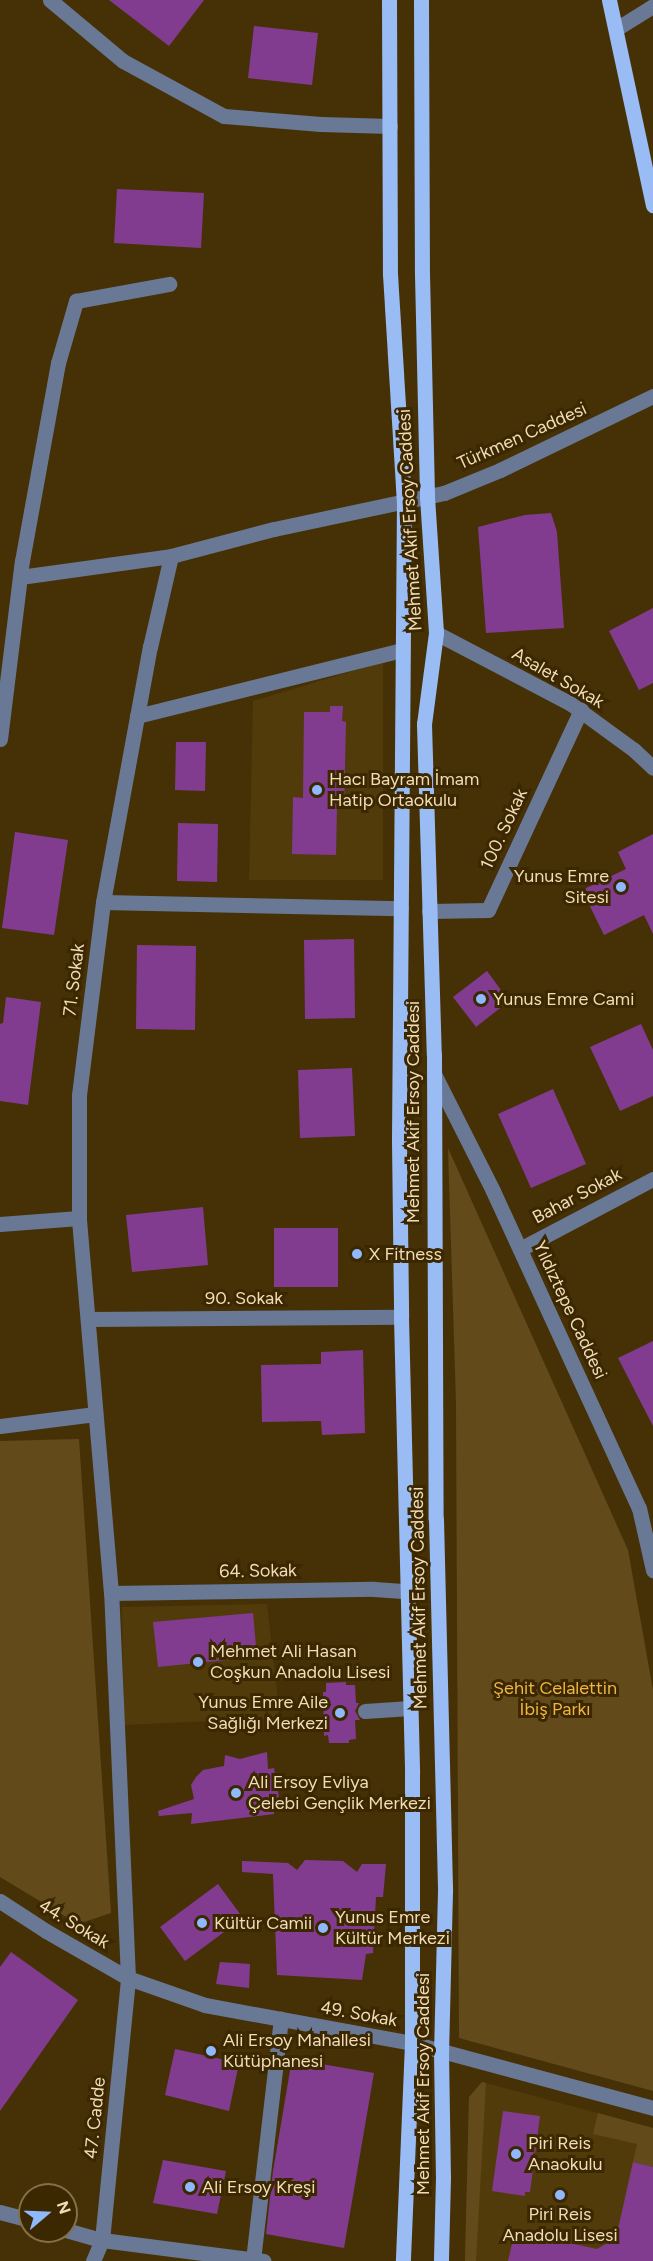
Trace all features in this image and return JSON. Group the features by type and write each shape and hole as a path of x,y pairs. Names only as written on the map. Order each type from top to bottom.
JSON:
{"main road":[{"name":"Mehmet Akif Ersoy Caddesi","path":"388,0 390,274 404,502 401,1317 410,1708 412,2043 403,2261"},
{"name":"Mehmet Akif Ersoy Caddesi","path":"421,0 422,274 427,496 436,633 424,724 434,1074 436,1519 446,1891 441,2052 443,2177 441,2261"},
{"path":"609,0 653,205"}],"street":[{"path":"50,0 123,61 224,116 321,124 390,126"},
{"path":"616,29 653,6"},
{"path":"0,739 20,577 58,363 76,301 169,284"},
{"name":"Türkmen Caddesi","path":"20,577 171,556 274,529 427,496 500,470 653,396"},
{"name":"71. Sokak","path":"111,1593 79,1218 79,1095 103,902 171,556"},
{"name":"Asalet Sokak","path":"436,633 581,710 634,750 653,768"},
{"path":"138,716 402,650"},
{"name":"100. Sokak","path":"429,911 488,910 581,710"},
{"path":"103,902 401,908"},
{"name":"Yıldıztepe Caddesi","path":"434,1074 520,1249 639,1508 653,1570"},
{"name":"Bahar Sokak","path":"520,1249 653,1179"},
{"path":"0,1224 79,1218"},
{"name":"90. Sokak","path":"88,1319 401,1317"},
{"path":"0,1426 95,1414"},
{"name":"64. Sokak","path":"111,1593 374,1589 406,1591"},
{"name":"47. Cadde","path":"93,2261 102,2240 128,1978 111,1593"},
{"path":"365,1711 410,1708"},
{"name":"44. Sokak","path":"0,1901 45,1931 128,1978"},
{"name":"49. Sokak","path":"128,1978 206,2005 412,2043 653,2108"},
{"path":"78,2233 102,2240 259,2260 281,2019"},
{"path":"0,2212 18,2217"}],"shaded area":[{"name":"Hacı Bayram İmam Hatip Ortaokulu","path":"383,662 383,880 249,880 253,701"},
{"name":"Mehmet Ali Hasan Coşkun Anadolu Lisesi","path":"267,1604 280,1718 124,1725 122,1607"},
{"name":"Piri Reis Anadolu Lisesi","path":"482,2082 653,2128 653,2261 465,2261 469,2097"}],"green space":[{"name":"Şehit Celalettin İbiş Parkı","path":"448,1148 628,1550 653,1690 653,2091 459,2038 456,1403"},
{"path":"79,1439 111,1913 78,1924 0,1877 0,1441"},
{"path":"482,2082 486,2083 476,2261 465,2261 469,2097"},
{"path":"598,2113 653,2128 653,2167 633,2162 637,2144 593,2134"}],"building":[{"path":"109,0 204,0 169,46"},
{"path":"254,26 318,33 312,85 248,78"},
{"path":"117,189 204,193 201,248 114,243"},
{"path":"551,513 557,532 564,628 486,633 478,527 525,515"},
{"path":"653,608 653,683 639,690 609,631"},
{"path":"330,706 343,706 342,721 346,722 344,807 337,807 336,855 292,854 293,797 303,798 304,712 330,712"},
{"path":"176,742 206,742 205,791 175,790"},
{"path":"178,823 218,824 217,882 177,881"},
{"path":"15,832 68,840 54,935 2,928"},
{"name":"Yunus Emre Sitesi","path":"653,834 653,934 644,915 604,935 582,890 626,869 618,852"},
{"path":"354,939 355,1018 305,1019 304,940"},
{"path":"137,945 196,946 195,1030 136,1029"},
{"name":"Yunus Emre Cami","path":"487,971 509,1001 476,1027 453,997"},
{"path":"6,997 41,1002 28,1105 0,1101 0,1024 3,1023"},
{"path":"641,1024 653,1050 653,1096 620,1111 590,1047"},
{"path":"352,1068 355,1136 300,1138 298,1070"},
{"path":"553,1089 586,1164 531,1188 498,1114"},
{"path":"203,1207 208,1265 132,1272 126,1215"},
{"path":"274,1228 338,1228 338,1287 274,1287"},
{"path":"653,1341 653,1426 618,1358"},
{"path":"363,1350 365,1433 322,1435 321,1421 262,1422 261,1365 321,1364 321,1352"},
{"path":"253,1613 257,1657 158,1667 153,1622"},
{"name":"Yunus Emre Aile Sağlığı Merkezi","path":"346,1682 346,1685 355,1685 356,1703 359,1703 355,1711 360,1720 355,1720 356,1739 349,1740 349,1743 329,1743 328,1735 324,1736 323,1692 326,1692 326,1683"},
{"name":"Ali Ersoy Evliya Çelebi Gençlik Merkezi","path":"267,1752 268,1769 274,1768 280,1803 274,1804 274,1814 191,1824 192,1813 159,1816 158,1811 194,1799 191,1785 196,1777 203,1770 224,1766 225,1755 240,1759"},
{"name":"Yunus Emre Kültür Merkezi","path":"305,1860 343,1861 357,1872 362,1864 386,1864 383,1897 376,1897 373,1953 366,1954 362,1980 277,1975 273,1874 242,1872 242,1861 288,1863 297,1870"},
{"name":"Kültür Camii","path":"218,1884 243,1918 185,1961 160,1927"},
{"path":"11,1952 78,2000 0,2111 0,1967"},
{"path":"220,1962 250,1964 249,1988 216,1984"},
{"path":"175,2049 239,2063 229,2111 165,2095"},
{"path":"292,2059 374,2073 344,2248 266,2234 273,2171"},
{"name":"Piri Reis Anaokulu","path":"503,2111 540,2116 530,2192 525,2192 525,2196 492,2191"},
{"name":"Ali Ersoy Kreşi","path":"163,2160 226,2171 217,2214 153,2203"},
{"path":"633,2162 653,2167 653,2261 508,2261 515,2231 597,2249 616,2238"}],"place":[{"name":"Hacı Bayram İmam Hatip Ortaokulu","path":"317,790"},
{"name":"Yunus Emre Sitesi","path":"621,887"},
{"name":"Yunus Emre Cami","path":"481,999"},
{"name":"X Fitness","path":"357,1254"},
{"name":"Mehmet Ali Hasan Coşkun Anadolu Lisesi","path":"198,1662"},
{"name":"Yunus Emre Aile Sağlığı Merkezi","path":"340,1713"},
{"name":"Ali Ersoy Evliya Çelebi Gençlik Merkezi","path":"236,1793"},
{"name":"Kültür Camii","path":"202,1923"},
{"name":"Yunus Emre Kültür Merkezi","path":"323,1928"},
{"name":"Ali Ersoy Mahallesi Kütüphanesi","path":"211,2051"},
{"name":"Piri Reis Anaokulu","path":"516,2154"},
{"name":"Ali Ersoy Kreşi","path":"190,2187"},
{"name":"Piri Reis Anadolu Lisesi","path":"560,2195"}]}
